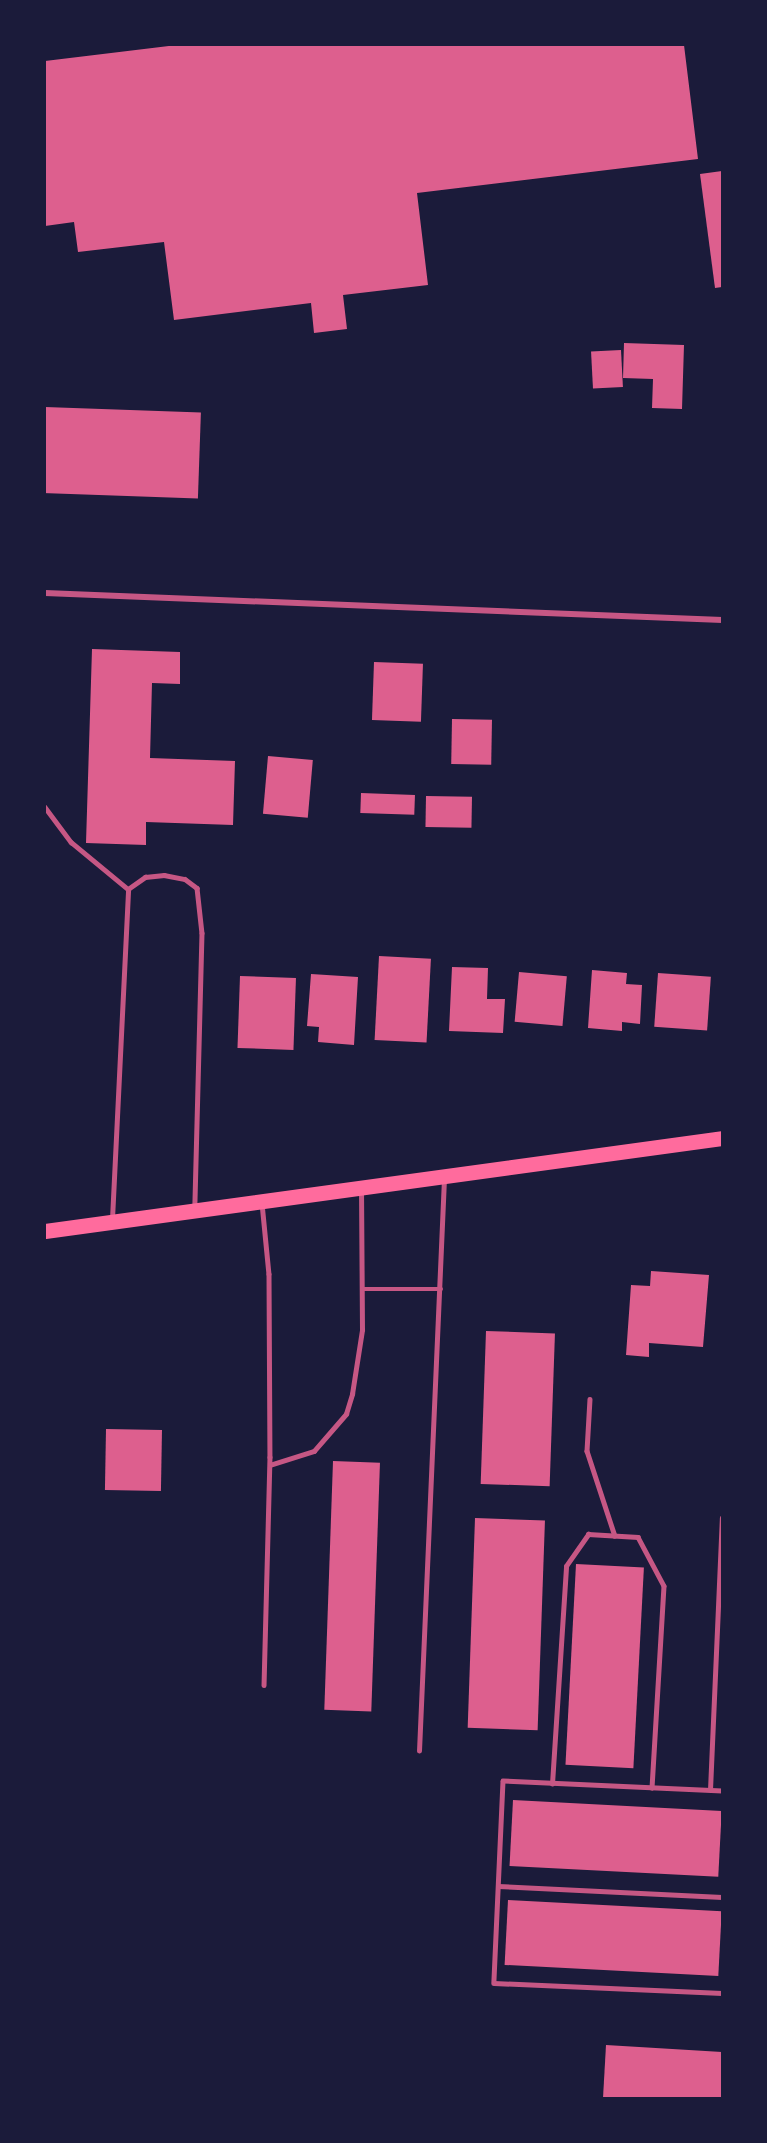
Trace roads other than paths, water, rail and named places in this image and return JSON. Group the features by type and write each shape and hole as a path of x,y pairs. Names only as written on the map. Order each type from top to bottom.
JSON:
{"main road":[{"path":"45,1231 722,1138"}],"street":[{"path":"45,594 722,620"}],"lane":[{"path":"45,807 71,842 128,889"},
{"path":"128,889 146,877 164,875 185,879 196,888 201,900 195,1209"},
{"path":"112,1222 128,889"},
{"path":"419,1751 441,1289 444,1176"},
{"path":"270,1465 314,1451 346,1414 358,1365 362,1288 361,1187"},
{"path":"262,1201 269,1274 270,1465 264,1684"},
{"path":"362,1288 441,1289"},
{"path":"590,1399 587,1451 615,1536"},
{"path":"710,1790 722,1518"},
{"path":"552,1784 566,1566 588,1534 638,1538 664,1586 652,1788"},
{"path":"722,1791 503,1781 494,1983 722,1993"},
{"path":"498,1886 722,1896"}]}
